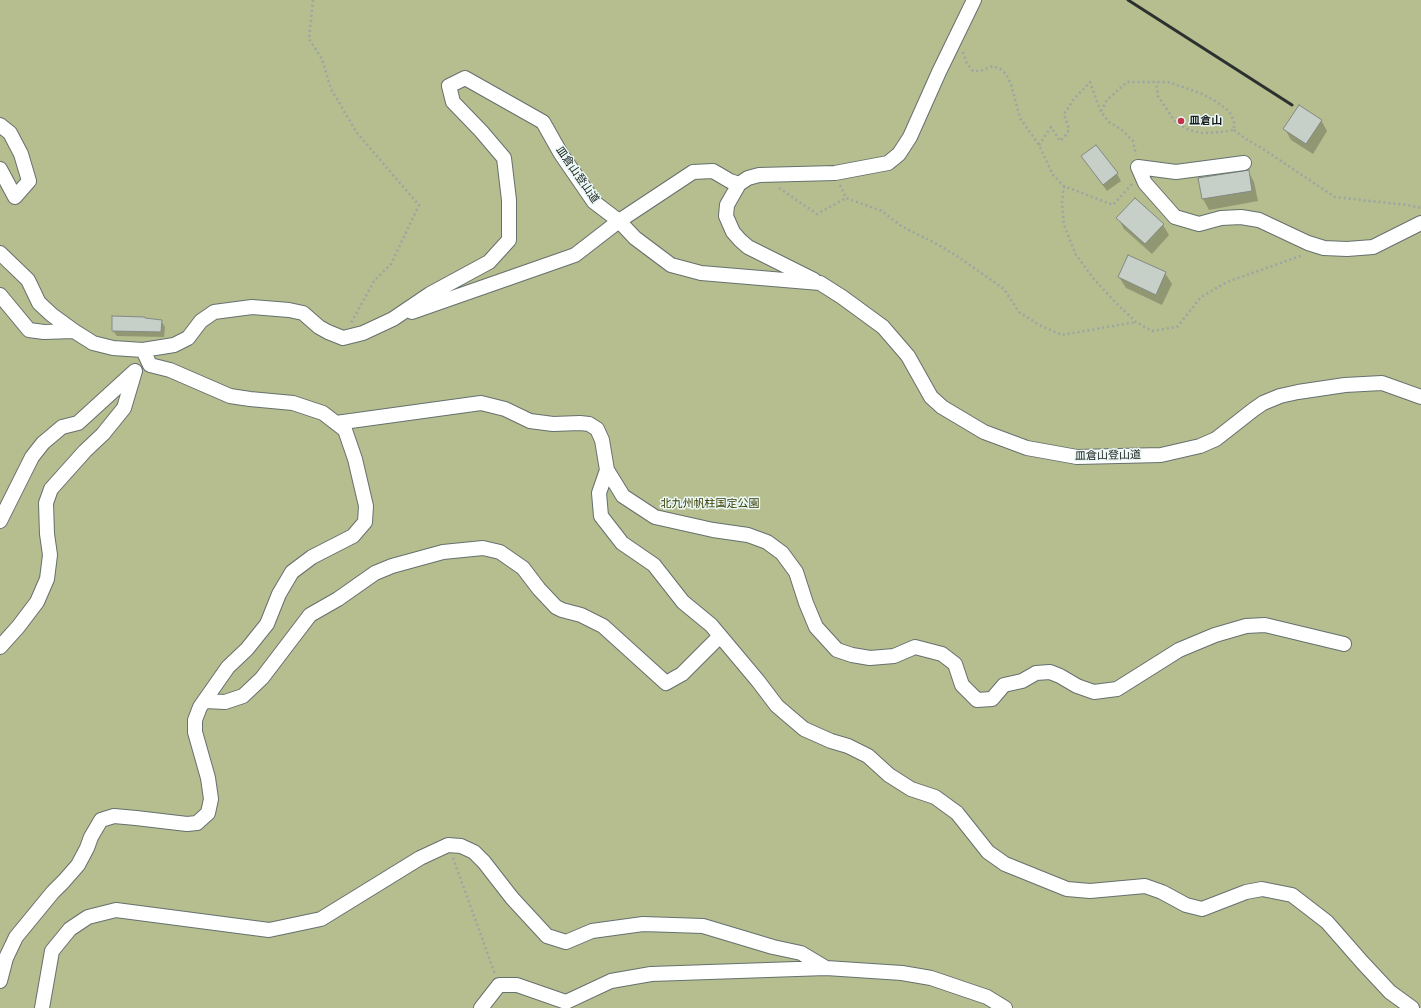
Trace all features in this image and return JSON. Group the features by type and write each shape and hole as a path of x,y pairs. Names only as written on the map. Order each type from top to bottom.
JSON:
{"street":[{"path":"820,283 748,246 737,236 726,216 727,205 739,184 748,178 759,175 835,173 888,163 899,154 910,137 939,72 974,0"},
{"name":"皿倉山登山道","path":"343,338 363,333 393,319 430,294 488,262 509,240 509,200 504,158 453,102 449,86 464,78 543,122 561,154 594,202 619,221 635,238 671,265 701,273 820,283 883,327 908,356 931,397 942,407 984,432 1027,448 1077,457 1162,455 1200,446 1216,439 1263,403 1280,396 1345,385 1382,383 1421,397"},
{"path":"0,125 10,133 21,154 29,181 15,196 0,170"},
{"path":"1138,167 1176,172 1244,163"},
{"path":"1138,167 1145,182 1175,217 1199,224 1221,218 1241,217 1259,220 1308,243 1324,248 1347,250 1373,247 1421,223"},
{"path":"393,319 576,255 619,221 693,172 713,171 730,181 739,184"},
{"path":"0,253 28,280 39,303 74,331 93,343 113,348 143,350 174,345 188,338 201,321 214,312 252,307 289,310 303,313 328,332 343,338"},
{"path":"0,295 29,330 44,332 74,331"},
{"path":"0,647 18,627 37,602 47,579 50,555 47,534 46,503 51,489 85,451 103,434 124,408 143,350"},
{"path":"0,981 6,958 16,937 53,892 78,865 101,820 114,816 187,824 197,823 208,813 211,799 209,785 195,732 195,720 200,707 228,667 247,649 267,624 279,594 292,572 312,557 353,536 365,522 366,506 355,459 345,430 336,423 323,413 293,403 230,396 170,370 150,365 143,350"},
{"path":"0,520 32,457 43,443 62,426 78,423 135,371"},
{"path":"336,423 481,403 505,409 530,421 553,424 589,424 597,429 602,440 607,470 623,496 655,517 713,530 748,535 767,542 782,553 796,572 806,603 816,626 837,650 852,655 870,658 894,656 915,647 942,654 955,664 962,685 977,700 992,698 1004,685 1022,681 1036,673 1050,672 1077,686 1094,692 1117,689 1179,650 1215,635 1246,626 1264,625 1344,644"},
{"path":"607,470 599,493 601,516 622,543 654,565 684,602 711,625 777,706 804,729 831,741 848,746 868,756 889,774 911,789 935,797 957,813 988,852 1005,864 1067,889 1090,891 1145,886 1162,892 1186,905 1202,909 1246,892 1262,889 1292,895 1326,922 1390,992 1412,1008"},
{"path":"205,701 225,702 243,696 262,678 310,615 338,599 375,573 392,566 443,552 483,548 500,552 523,568 539,589 556,607 581,615 603,626 666,683 682,674 720,636"},
{"path":"42,1008 52,951 70,929 88,917 116,910 269,930 321,920 420,858 448,845 461,846 474,852 484,862 512,898 547,936 566,942 592,931 643,924 703,926 773,947 801,953 826,968"},
{"path":"481,1008 499,985 517,985 566,1002 611,981 651,974 826,968 902,973 932,978 987,997 1005,1008"}],"path":[{"path":"313,0 309,39 322,59 331,89 358,134 419,205 391,264 374,281 343,338"},
{"path":"957,34 967,64 973,71 980,71 993,66 1006,74 1011,84 1020,118 1039,145 1053,175 1064,186 1113,205 1134,182 1138,167 1133,141 1122,130 1109,122 1101,112 1090,82 1074,99 1064,114 1068,129 1066,134 1060,141 1052,128 1039,145"},
{"path":"1101,112 1107,100 1127,82 1168,82 1200,93 1214,100 1229,111 1234,121 1234,130"},
{"path":"1156,82 1158,96 1176,123 1189,130 1202,133 1234,130 1335,197 1421,208"},
{"path":"835,173 846,198 882,210 900,226 935,243 957,256 1004,289 1019,312 1039,325 1062,335 1136,322"},
{"path":"1064,186 1062,203 1064,225 1076,255 1094,279 1136,322 1152,331 1177,327 1202,297 1227,282 1324,248"},
{"path":"778,188 818,214 846,198"},
{"path":"448,845 499,985"}],"green space":[{"name":"北九州帆柱国定公園","path":"0,0 1421,0 1421,1008 0,1008"}],"building":[{"path":"1299,105 1322,120 1306,144 1283,129"},
{"path":"1096,145 1118,173 1103,185 1081,156"},
{"path":"1249,170 1252,191 1202,199 1198,178"},
{"path":"1135,198 1164,224 1145,244 1116,218"},
{"path":"1128,255 1166,272 1156,295 1118,277"},
{"path":"112,316 145,317 162,320 161,332 112,331"}],"railway":[{"path":"1128,0 1292,105"}],"place":[{"name":"皿倉山","path":"1181,121"}]}
